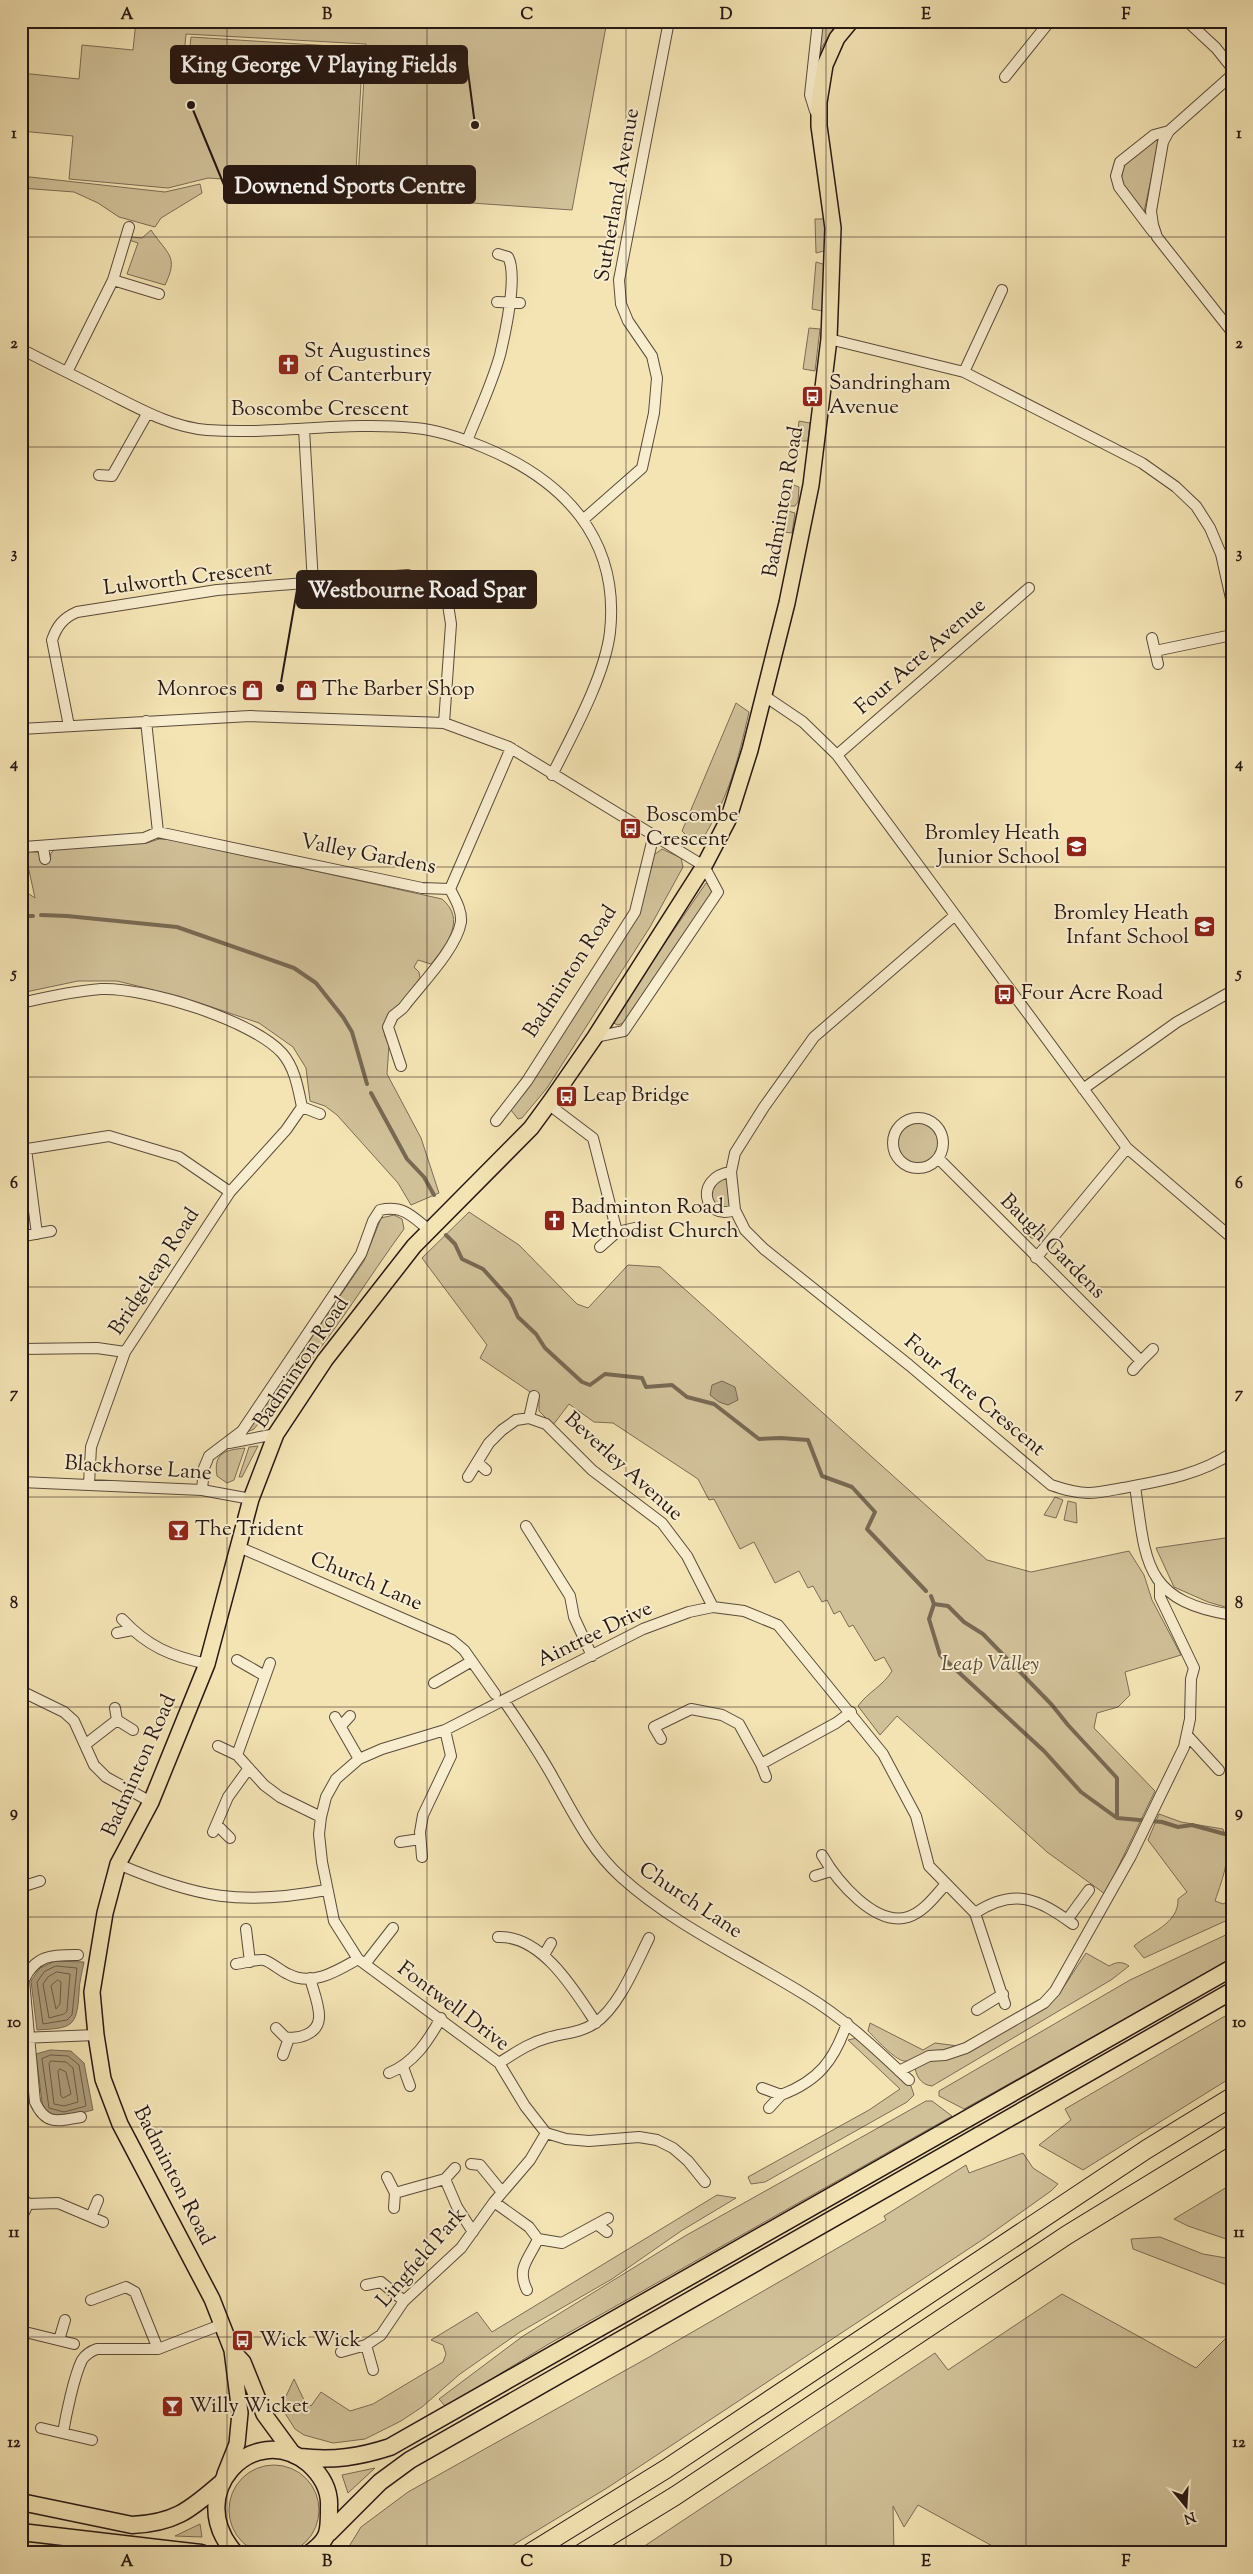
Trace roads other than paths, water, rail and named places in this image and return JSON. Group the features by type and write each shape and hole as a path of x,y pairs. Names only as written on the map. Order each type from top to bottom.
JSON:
{"highway":[{"path":"21,2502 132,2525 149,2524 171,2519 190,2510 242,2460 259,2452 280,2451 297,2456 325,2460 345,2459 390,2448 1232,1968"},
{"path":"310,2553 326,2542 380,2482 426,2450 1232,1991"},
{"path":"530,2553 666,2470 1147,2149 1232,2096"},
{"path":"582,2553 675,2496 1067,2235 1232,2134"},
{"path":"297,2456 317,2471 326,2486 330,2503 326,2542"},
{"path":"223,2479 216,2516 222,2536 236,2553"},
{"path":"21,2532 201,2553"}],"main road":[{"name":"Badminton Road","path":"223,2479 237,2444 240,2413 232,2350 223,2324 199,2272 120,2124 104,2079 96,2035 92,1992 104,1913 118,1864 151,1802 208,1664 251,1499 276,1434 325,1360 393,1271 429,1230 531,1128 595,1037 704,866 728,820 750,750 787,603 811,485 829,339 833,228 819,126 819,102 825,65 837,38 851,21"},
{"name":"Badminton Road","path":"232,2350 243,2362 264,2414 297,2456"}],"street":[{"name":"Sutherland Avenue","path":"584,519 632,479 642,468 654,413 657,378 652,356 628,320 621,304 619,280 669,21"},
{"path":"818,21 810,95 819,126"},
{"path":"1005,77 1050,21"},
{"path":"1187,21 1216,48 1232,68"},
{"path":"1157,237 1151,211 1163,142 1169,131 1232,75"},
{"path":"1169,131 1154,135 1120,162 1116,176 1119,186 1232,332"},
{"path":"67,372 113,280 129,227"},
{"path":"467,441 500,355 509,303 512,281 510,260 508,257 498,254"},
{"path":"113,280 159,294"},
{"path":"964,372 1002,290"},
{"path":"496,302 520,303"},
{"path":"829,339 964,372 1142,463 1176,487 1196,506 1210,528 1221,554 1232,603"},
{"name":"Boscombe Crescent","path":"21,349 147,414 206,430 366,426 416,428 449,434 467,441 507,457 540,477 568,500 584,519 599,545 606,570 610,602 610,632 604,657 552,775"},
{"path":"100,475 112,476 147,414"},
{"path":"304,429 314,584"},
{"name":"Lulworth Crescent","path":"69,726 52,640 56,628 66,617 77,612 218,590 314,584 408,575 428,583 447,598 452,624 444,724"},
{"name":"Four Acre Avenue","path":"837,755 1029,588"},
{"path":"1155,651 1232,635"},
{"path":"1152,638 1158,664"},
{"path":"763,695 803,722 837,755 1127,1148 1232,1238"},
{"path":"21,729 250,716 444,724 511,748 552,775 654,834 704,866 718,892 624,1031 595,1037"},
{"path":"146,721 158,832"},
{"name":"Valley Gardens","path":"24,848 144,838 158,832 422,888 450,889 511,748"},
{"name":"Badminton Road","path":"496,1121 527,1081 635,912 654,834"},
{"path":"43,847 45,859"},
{"path":"401,1066 388,1028 393,1016 403,1008 452,944 461,921 459,908 450,889"},
{"name":"Four Acre Crescent","path":"954,916 814,1037 764,1107 735,1153 731,1172 735,1210 745,1230 764,1249 909,1365 1051,1485 1071,1492 1090,1493 1135,1486 1186,1475 1216,1464 1232,1452"},
{"path":"21,1003 62,994 102,989 142,994 186,1005 253,1031 281,1052 297,1082 302,1106 320,1114"},
{"path":"1083,1089 1176,1022 1232,991"},
{"path":"548,1104 593,1138 617,1232"},
{"name":"Bridgeleap Road","path":"89,1484 91,1448 125,1352 230,1192 286,1130 302,1106"},
{"path":"910,1119 927,1120 936,1126 942,1135 943,1148 938,1158 929,1166 921,1169 904,1164 896,1156 892,1144 895,1132 902,1123 910,1119"},
{"path":"37,1234 24,1150 109,1136 179,1157 230,1192"},
{"path":"1036,1258 1127,1148"},
{"name":"Baugh Gardens","path":"938,1158 1141,1361"},
{"path":"731,1172 716,1176 708,1184 706,1195 710,1206 717,1211 728,1212 735,1210"},
{"name":"Badminton Road","path":"202,1490 204,1468 209,1456 242,1431 361,1254 373,1221 380,1210 394,1207 412,1216 429,1230"},
{"path":"600,1247 617,1232 635,1228"},
{"path":"24,1236 51,1232"},
{"path":"21,1349 98,1348 125,1352"},
{"path":"1133,1370 1152,1349"},
{"name":"Beverley Avenue","path":"529,1418 534,1396"},
{"name":"Beverley Avenue","path":"468,1477 482,1467 489,1443 516,1420 529,1418 546,1424 592,1470 662,1523 688,1556 712,1607"},
{"path":"225,1444 276,1434"},
{"name":"Blackhorse Lane","path":"21,1482 202,1490 251,1499"},
{"path":"1135,1486 1145,1554 1160,1582 1168,1592 1182,1602 1200,1609 1232,1615"},
{"path":"526,1526 570,1596 574,1617 592,1656"},
{"name":"Church Lane","path":"239,1547 452,1640 464,1650 495,1694"},
{"path":"900,2071 929,2056 944,2055 966,2048 1044,2003 1065,1977 1146,1827 1184,1747 1190,1719 1190,1679 1194,1668 1160,1596 1160,1582"},
{"name":"Aintree Drive","path":"326,1890 319,1834 326,1797 336,1779 359,1759 382,1749 445,1730 644,1629 689,1612 712,1607 744,1611 778,1625 851,1712 883,1754 916,1816 928,1866 975,1913 1004,1999 977,2010"},
{"path":"122,1619 153,1647 179,1658 208,1664"},
{"path":"117,1633 132,1630"},
{"path":"238,1660 265,1676"},
{"path":"434,1683 472,1661"},
{"path":"237,1755 270,1663"},
{"path":"21,1690 64,1712 74,1721 94,1765 106,1777 151,1802"},
{"name":"Church Lane","path":"504,1701 529,1736 583,1832 600,1856 620,1876 665,1910 808,1996 847,2023 909,2080"},
{"path":"115,1708 117,1720 133,1730"},
{"path":"661,1739 654,1727 678,1714 691,1709 712,1712 738,1724 761,1764 766,1777"},
{"path":"761,1764 836,1723 851,1712"},
{"path":"350,1716 338,1722 359,1759"},
{"path":"86,1744 117,1720"},
{"path":"422,1857 420,1839 423,1815 451,1756 445,1730"},
{"path":"1187,1735 1219,1770"},
{"path":"218,1746 237,1755 264,1784 280,1797 321,1817"},
{"path":"230,1838 215,1828 228,1797 249,1768"},
{"path":"400,1842 420,1839"},
{"path":"822,1855 831,1871 869,1909 888,1918 907,1918 921,1911 946,1884"},
{"path":"118,1864 174,1886 234,1899 284,1898 326,1890"},
{"path":"816,1876 831,1871"},
{"path":"21,1887 40,1881"},
{"name":"Fontwell Drive","path":"326,1890 334,1921 361,1961 441,2018 499,2063 525,2106 546,2133"},
{"path":"975,1913 998,1901 1032,1899 1070,1922 1089,1890"},
{"path":"236,1964 264,1960 292,1976 321,1978 361,1961 394,1928"},
{"path":"246,1929 250,1962"},
{"path":"498,1937 514,1939 544,1955 565,1977 596,2023"},
{"path":"499,2063 522,2047 547,2038 572,2033 596,2023 611,2007 626,1984 649,1938"},
{"path":"544,1955 551,1943"},
{"path":"78,1955 51,1955 30,1967 24,1980 26,2038 35,2102 40,2114 47,2119 59,2121 80,2117"},
{"path":"276,2028 289,2038 306,2035 316,2027 319,2017 310,1978"},
{"path":"389,2073 403,2067 421,2049 441,2018"},
{"path":"769,2108 781,2095 800,2088 822,2071 839,2046 847,2023"},
{"path":"26,2038 96,2035"},
{"path":"282,2055 289,2038"},
{"path":"403,2067 410,2086"},
{"path":"762,2088 781,2095"},
{"path":"546,2133 566,2139 589,2141 639,2137 657,2140 680,2155 705,2182"},
{"name":"Lingfield Park","path":"340,2352 366,2345 381,2335 404,2301 446,2264 473,2232 494,2202 530,2160 546,2133"},
{"path":"471,2164 480,2165 502,2192"},
{"path":"394,2192 445,2178 455,2168"},
{"path":"387,2177 394,2192 394,2208"},
{"path":"445,2178 457,2207 473,2232"},
{"path":"21,2219 24,2200 58,2203 103,2222"},
{"path":"91,2217 98,2200"},
{"path":"494,2202 529,2227 538,2239 562,2243 608,2218"},
{"path":"598,2225 607,2232"},
{"path":"527,2290 521,2278 523,2266 538,2239"},
{"path":"366,2285 381,2282 404,2301"},
{"path":"91,2300 126,2287 135,2292 158,2349"},
{"path":"59,2340 65,2320"},
{"path":"63,2433 67,2406 82,2361 89,2352 98,2349 158,2349 223,2324"},
{"path":"21,2331 74,2344"},
{"path":"366,2345 373,2370"},
{"path":"41,2428 92,2440"}],"water":[{"path":"722,1381 735,1387 738,1400 728,1405 719,1402 710,1395 712,1385"},
{"path":"55,1961 84,1962 76,2013 74,2020 65,2027 37,2030 31,1981 40,1968"},
{"path":"50,2050 71,2051 84,2063 93,2110 61,2117 49,2114 43,2110 36,2054"}],"waterway":[{"path":"41,915 177,927 294,968 316,983 343,1017 352,1032 367,1084"},
{"path":"21,916 33,916"},
{"path":"371,1093 407,1159 424,1177 434,1195"},
{"path":"446,1235 455,1244 462,1259 483,1269 510,1299 518,1317 536,1334 545,1348 582,1382 590,1385 605,1374 642,1378 646,1387 672,1385 687,1397 714,1404 759,1439 808,1440 822,1476 852,1487 875,1512 867,1529 926,1591"},
{"path":"931,1596 934,1604 929,1619 940,1655 1044,1751 1081,1792 1117,1818 1162,1822 1178,1827 1192,1825 1232,1836"},
{"path":"934,1604 948,1606 964,1622 983,1634 1052,1705 1117,1778 1117,1818"}],"place":[{"name":"Downend Sports Centre","path":"191,105"},
{"name":"King George V Playing Fields","path":"475,125"},
{"name":"St Augustines of Canterbury","path":"288,364"},
{"name":"Sandringham Avenue","path":"813,396"},
{"name":"Westbourne Road Spar","path":"280,688"},
{"name":"Monroes","path":"253,690"},
{"name":"The Barber Shop","path":"306,690"},
{"name":"Boscombe Crescent","path":"630,828"},
{"name":"Bromley Heath Junior School","path":"1076,846"},
{"name":"Bromley Heath Infant School","path":"1205,926"},
{"name":"Four Acre Road","path":"1005,994"},
{"name":"Leap Bridge","path":"567,1096"},
{"name":"Badminton Road Methodist Church","path":"555,1220"},
{"name":"The Trident","path":"179,1530"},
{"name":"Wick Wick","path":"243,2341"},
{"name":"Willy Wicket","path":"173,2407"}],"park label":[{"name":"Leap Valley","path":"990,1665"}]}
